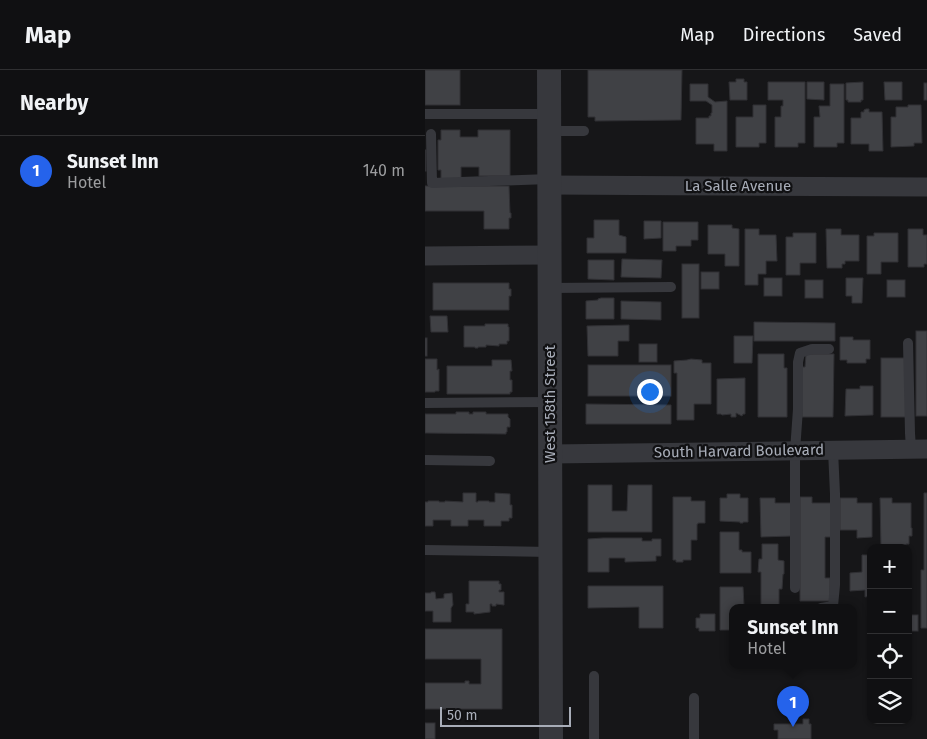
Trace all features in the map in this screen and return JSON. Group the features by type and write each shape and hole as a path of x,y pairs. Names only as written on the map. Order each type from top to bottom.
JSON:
{"street":[{"name":"West 158th Street","path":"549,70 551,739"},
{"name":"La Salle Avenue","path":"549,182 927,187"},
{"path":"425,256 549,255"},
{"name":"South Harvard Boulevard","path":"551,454 919,449"}],"lane":[{"path":"425,114 549,122 584,131"},
{"path":"431,134 432,183 549,182"},
{"path":"549,288 671,287"},
{"path":"908,343 910,433 919,449"},
{"path":"795,588 795,451 798,409 798,362 800,353 812,349 829,349"},
{"path":"425,403 550,402"},
{"path":"833,450 835,494 833,604"},
{"path":"425,460 489,461"},
{"path":"425,550 551,552"},
{"path":"594,676 594,739"},
{"path":"694,698 694,739"}],"building":[{"path":"425,70 460,70 460,105 425,105"},
{"path":"588,70 682,70 681,120 595,121 595,117 588,117"},
{"path":"736,79 744,79 744,82 747,82 747,100 730,100 729,82 736,82"},
{"path":"768,82 805,82 805,143 798,143 798,147 775,147 775,117 781,117 783,100 768,100"},
{"path":"807,82 824,82 824,100 807,99"},
{"path":"863,82 863,100 861,102 848,102 846,100 846,83"},
{"path":"884,82 902,82 902,100 885,100"},
{"path":"924,83 927,83 927,100 924,100"},
{"path":"690,84 708,84 708,97 715,102 727,101 727,151 714,151 714,144 696,144 696,118 709,118 712,113 712,105 706,101 690,101"},
{"path":"830,84 844,84 844,143 837,143 837,147 814,147 814,117 820,117 819,106 830,106"},
{"path":"753,105 766,105 766,143 759,143 759,147 736,147 736,117 753,117"},
{"path":"908,105 921,105 922,143 914,143 914,146 891,147 891,117 896,117 896,107 908,107"},
{"path":"866,109 869,109 869,112 882,112 883,151 869,151 869,144 851,144 851,118 861,118 861,112 864,112"},
{"path":"441,130 460,130 460,137 478,137 478,130 510,130 510,176 479,176 479,167 461,167 461,179 441,179 441,170 438,170 438,140 441,140"},
{"path":"426,150 426,171 425,171"},
{"path":"425,186 509,186 511,218 509,218 509,229 484,229 484,211 425,211"},
{"path":"594,220 619,220 619,235 626,237 626,253 587,253 587,238 594,238"},
{"path":"644,221 661,221 661,238 644,239"},
{"path":"663,222 698,222 698,240 691,240 691,246 676,246 676,251 663,251"},
{"path":"708,225 732,225 732,228 739,229 739,266 725,266 725,254 708,254"},
{"path":"745,229 759,229 759,235 776,235 777,261 766,261 766,274 758,274 758,285 745,285"},
{"path":"826,229 841,229 841,235 859,235 859,261 845,261 845,264 842,264 842,268 827,268"},
{"path":"908,229 923,229 923,235 927,235 927,264 924,264 924,267 908,267"},
{"path":"793,233 816,233 816,263 800,263 800,275 786,275 786,237 793,237"},
{"path":"874,233 898,233 898,262 881,262 881,274 867,274 867,236 874,236"},
{"path":"622,259 662,260 661,278 621,277"},
{"path":"588,260 614,260 614,280 588,279"},
{"path":"682,264 699,264 699,318 682,318"},
{"path":"701,272 719,272 719,289 701,289"},
{"path":"764,278 782,278 782,296 764,296"},
{"path":"846,278 863,278 862,303 852,303 852,296 846,296"},
{"path":"805,280 823,280 823,298 805,298"},
{"path":"887,280 905,280 905,297 887,297"},
{"path":"433,283 509,283 511,296 509,296 509,310 433,310"},
{"path":"614,298 614,319 586,319 586,301"},
{"path":"621,301 661,302 661,320 621,319"},
{"path":"430,316 447,316 448,332 431,332"},
{"path":"754,322 835,323 835,341 754,341"},
{"path":"485,324 508,324 509,341 507,341 507,344 499,344 499,346 486,345 486,347 478,348 464,347 464,326 485,326"},
{"path":"629,325 629,341 618,341 618,356 588,356 587,326"},
{"path":"916,331 927,331 927,416 916,416"},
{"path":"734,336 753,336 752,363 734,363"},
{"path":"840,337 853,337 853,340 870,340 870,359 866,359 866,363 847,363 847,360 840,360"},
{"path":"425,338 427,338 427,356 425,356"},
{"path":"639,344 657,344 657,362 639,362"},
{"path":"758,354 784,354 784,368 787,368 787,417 758,417"},
{"path":"806,354 834,354 833,417 802,417 802,367 805,367"},
{"path":"881,358 906,358 906,417 881,417"},
{"path":"425,359 437,359 439,391 425,392"},
{"path":"492,360 511,360 512,371 510,371 510,380 512,380 512,392 510,394 447,394 447,366 492,366"},
{"path":"702,360 702,363 711,363 711,404 694,404 694,420 677,420 677,373 674,373 674,361"},
{"path":"588,365 671,365 671,396 588,396"},
{"path":"745,378 745,414 742,416 736,413 736,417 731,417 731,414 717,414 717,379"},
{"path":"860,386 873,386 873,415 845,416 846,389 860,389"},
{"path":"586,404 671,405 671,424 586,424"},
{"path":"456,412 508,414 510,427 507,427 506,434 425,433 425,414 456,414"},
{"path":"588,485 612,485 612,511 627,511 628,485 652,485 652,532 588,532"},
{"path":"463,493 476,493 476,502 495,502 495,493 510,494 512,518 509,518 509,521 501,521 501,526 484,526 484,520 468,520 468,526 451,526 451,520 433,520 433,526 425,526 425,502 463,502"},
{"path":"924,493 927,493 927,628 921,628 921,570 924,570"},
{"path":"727,494 740,494 740,498 748,498 748,522 720,521 720,498 727,498"},
{"path":"673,497 691,497 691,501 705,501 705,523 697,524 697,540 691,540 691,560 683,560 683,562 673,560"},
{"path":"800,497 812,497 812,503 832,503 832,537 825,537 825,578 830,578 830,601 800,601"},
{"path":"760,498 775,498 775,503 791,503 792,536 761,537"},
{"path":"840,498 857,498 857,503 872,503 872,537 857,538 857,530 840,530"},
{"path":"880,498 892,498 892,503 911,503 912,536 909,536 909,544 881,544"},
{"path":"720,532 739,532 739,550 751,552 751,573 720,573"},
{"path":"642,538 642,541 661,539 661,556 656,556 656,561 625,562 625,558 609,558 609,572 588,572 588,539"},
{"path":"762,544 778,544 778,560 784,561 782,589 779,589 779,604 761,604 761,572 758,572 759,559 762,559"},
{"path":"862,555 867,555 867,597 865,597 865,590 850,591 850,573 862,572"},
{"path":"469,581 499,581 501,590 499,592 504,592 504,605 496,604 496,606 492,606 490,604 490,612 474,614 474,612 466,612 466,604 469,604"},
{"path":"588,586 663,586 663,628 639,628 639,607 588,608"},
{"path":"720,587 743,587 744,604 729,604 729,630 720,630"},
{"path":"435,592 436,599 444,598 444,594 452,593 451,622 433,622 433,611 425,611 425,593"},
{"path":"700,614 715,614 715,631 699,631 699,628 696,628 696,618 700,618"},
{"path":"912,615 918,615 918,631 912,631"},
{"path":"425,629 502,629 502,709 425,709 425,683 465,683 465,681 469,681 469,684 481,684 481,659 425,659"},
{"path":"803,719 809,719 809,724 811,724 811,739 778,739 778,730 774,730 774,724 803,724"},
{"path":"425,723 435,723 435,739 425,739"}],"place":[{"name":"Sunset Inn","path":"793,727"}]}
